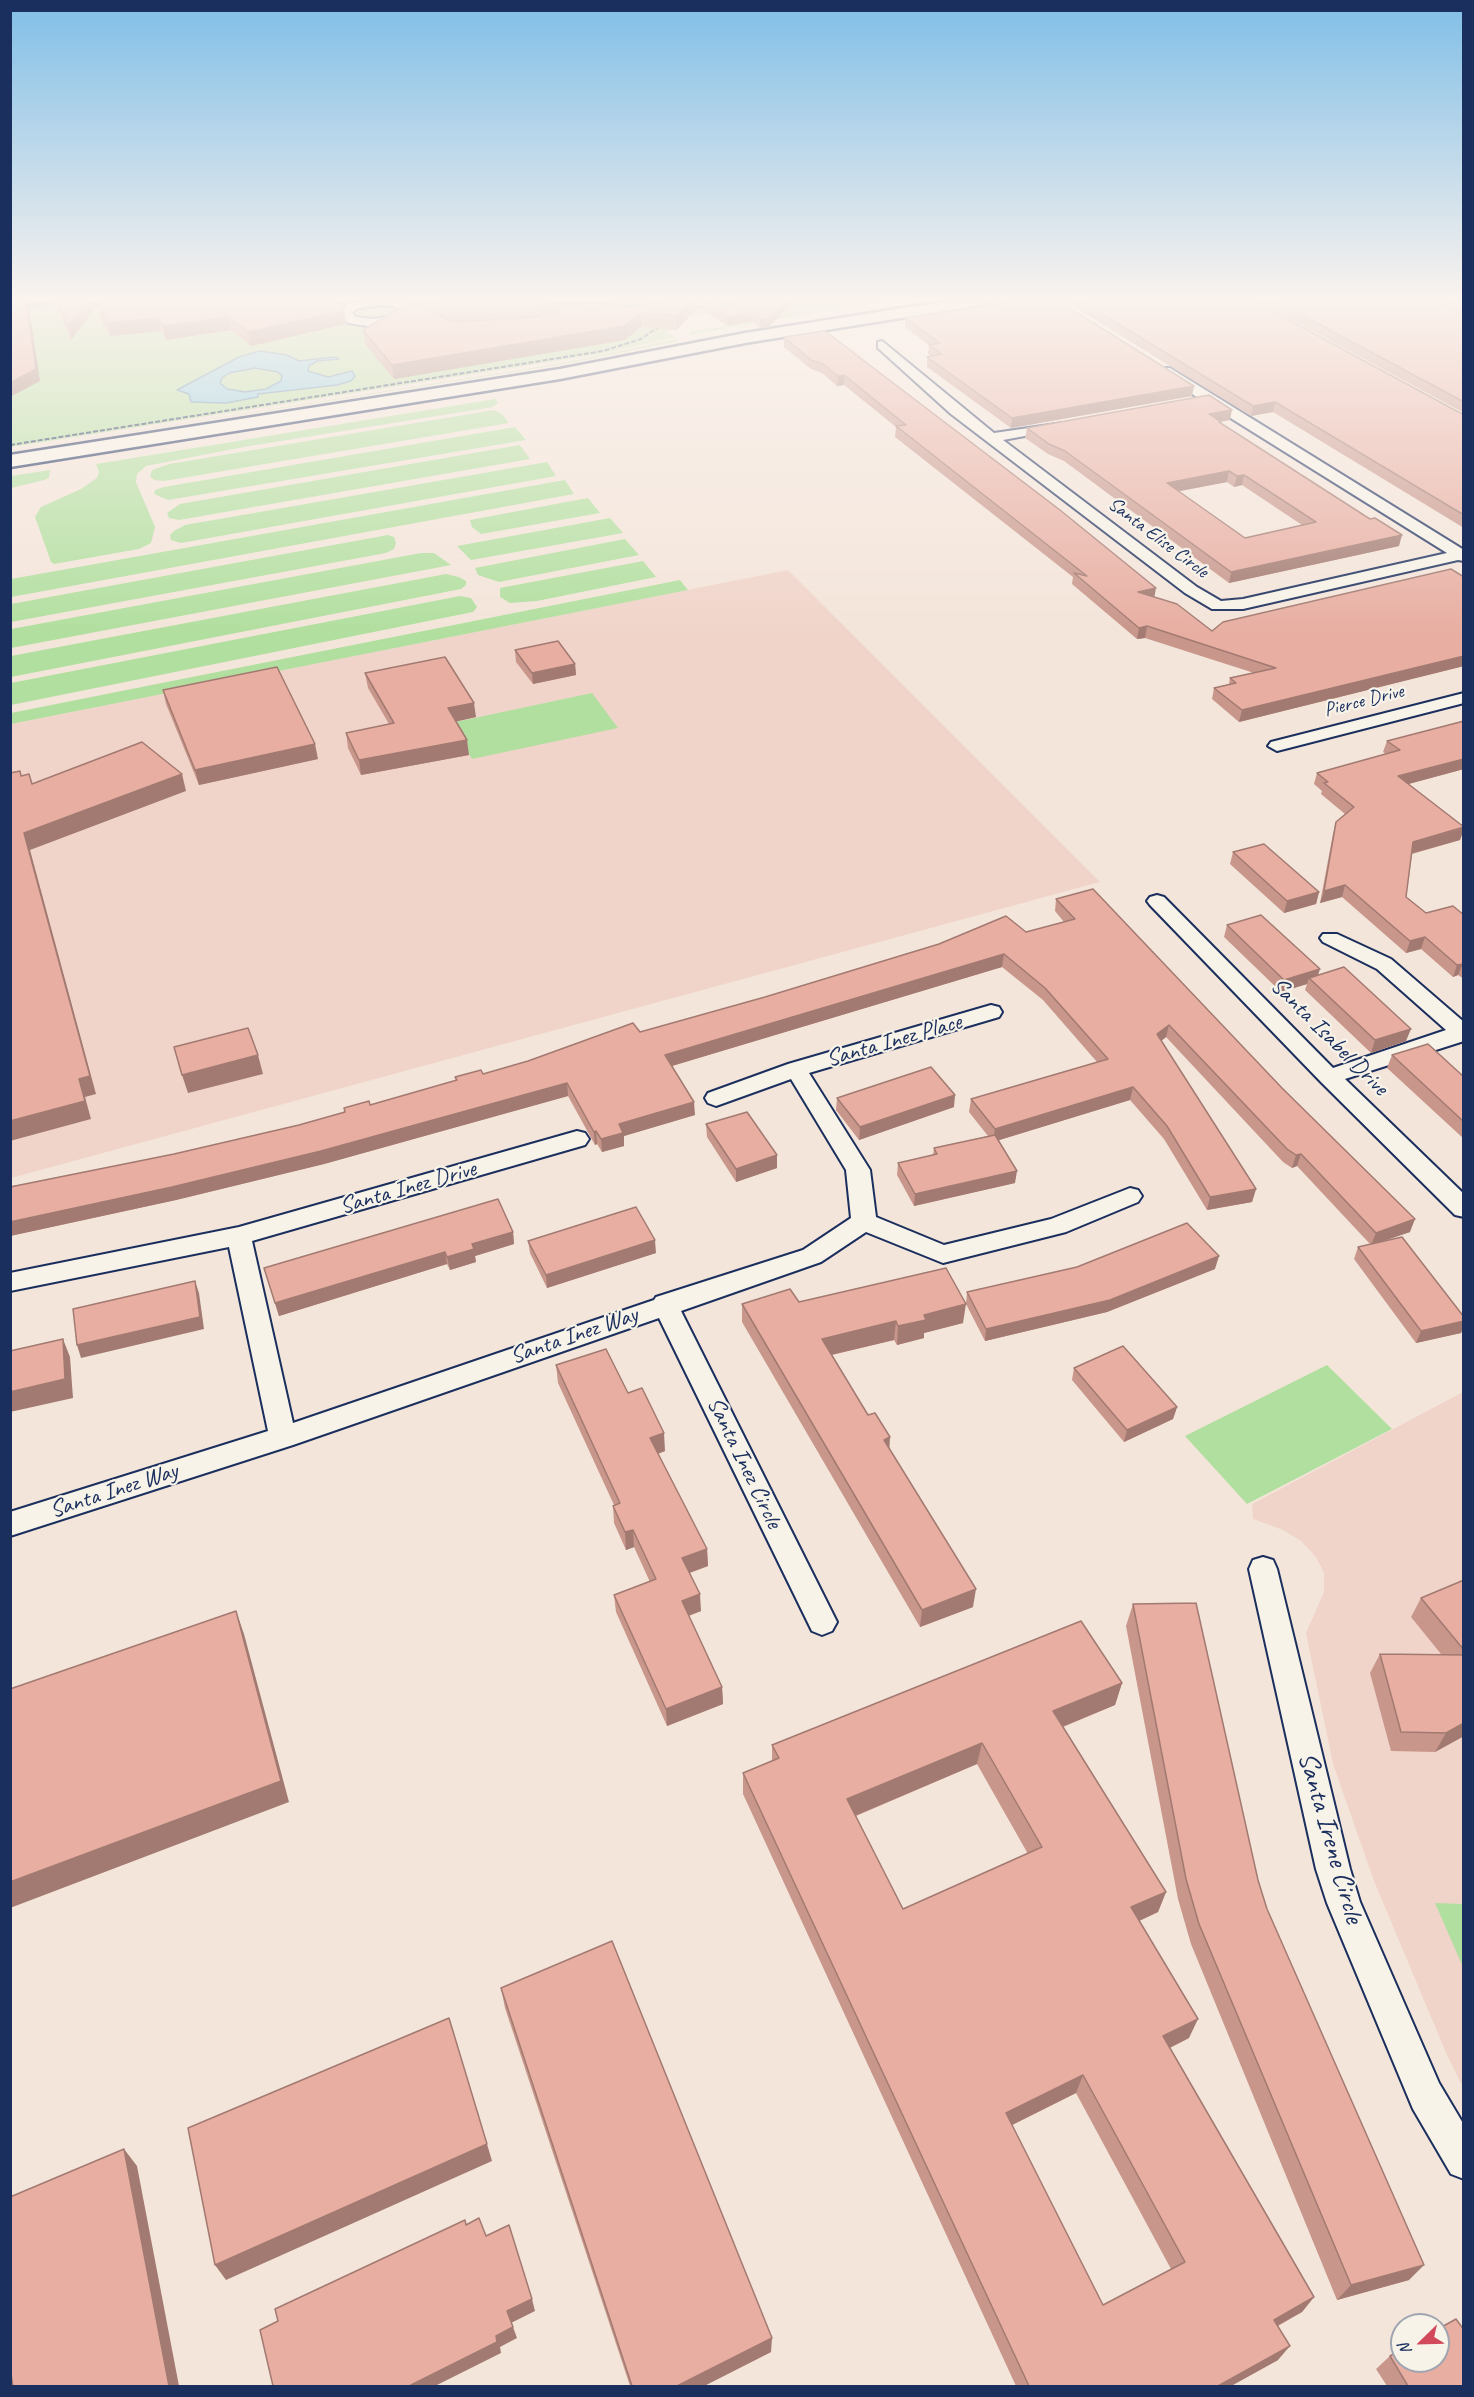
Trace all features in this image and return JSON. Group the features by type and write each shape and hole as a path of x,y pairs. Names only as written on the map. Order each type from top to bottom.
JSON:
{"main road":[{"path":"10,461 322,412"}],"street":[{"name":"Santa Elise Circle","path":"961,412 1191,590 1218,606 1243,604 1462,556"},
{"path":"1231,412 1462,556"},
{"path":"992,438 1072,424"},
{"name":"Pierce Drive","path":"1277,746 1464,698"},
{"name":"Santa Isabel Drive","path":"1157,901 1329,1077 1464,1209"},
{"path":"1330,938 1384,964 1463,1033"},
{"name":"Santa Inez Place","path":"717,1098 796,1070 991,1012"},
{"path":"1329,1077 1463,1033"},
{"name":"Santa Inez Place","path":"796,1070 858,1170 864,1222"},
{"name":"Santa Inez Drive","path":"10,1282 239,1236 577,1139"},
{"path":"864,1222 943,1254 1057,1226 1130,1196"},
{"name":"Santa Inez Way","path":"10,1524 283,1437 665,1304 812,1256 864,1222"},
{"path":"239,1236 283,1437"},
{"name":"Santa Inez Circle","path":"665,1304 822,1622"},
{"name":"Santa Irene Circle","path":"1263,1569 1333,1869 1344,1903 1426,2096 1464,2161"}],"shaded area":[{"path":"788,570 1100,882 11,1178 11,724"},
{"path":"1463,1392 1463,2087 1447,2055 1374,1881 1333,1764 1306,1633 1324,1592 1324,1573 1316,1557 1301,1541 1283,1530 1253,1519 1252,1504"}],"green space":[{"path":"11,412 234,412 11,447"},
{"path":"255,412 258,412 40,446"},
{"path":"416,412 463,412 244,447 146,466 137,474 136,482 155,527 151,543 139,549 54,564 51,562 35,517 41,507 81,489 97,478 99,472 96,464"},
{"path":"483,412 498,412 509,423 164,481 154,480 150,476 152,470 169,464"},
{"path":"515,427 526,440 168,500 154,494 155,490 164,487"},
{"path":"520,445 530,459 179,520 169,518 167,513 180,504"},
{"path":"547,462 556,476 181,543 171,540 170,535 185,525"},
{"path":"50,470 49,478 11,488 11,476"},
{"path":"565,480 574,494 11,597 11,579"},
{"path":"588,498 600,513 481,534 472,527 470,520"},
{"path":"610,518 623,533 471,560 457,546"},
{"path":"388,535 394,537 396,543 394,549 386,553 11,622 11,604"},
{"path":"625,539 639,555 499,582 478,575 475,568"},
{"path":"421,553 434,553 451,565 11,648 11,629"},
{"path":"643,561 656,577 537,601 510,603 500,597 500,588"},
{"path":"446,574 459,577 466,581 466,585 461,589 11,677 11,656"},
{"path":"680,580 688,590 11,724 11,713"},
{"path":"460,596 471,598 477,607 473,612 11,705 11,683"},
{"path":"592,693 618,728 472,759 451,723"},
{"path":"1327,1365 1392,1429 1247,1504 1185,1436"},
{"path":"1435,1903 1463,1904 1463,1967"}],"building":[{"path":"890,412 931,412 1060,510 1156,588 1138,592 1177,604 1212,631 1223,622 1451,569 1464,577 1464,656 1242,710 1214,688 1236,683 1230,678 1276,668 1147,626 1139,628 1074,573 1087,576 896,426 906,425"},
{"path":"1003,412 1047,412 1012,418"},
{"path":"1116,412 1221,412 1209,414 1370,519 1375,518 1402,535 1231,572 1065,451 1049,444 1027,428","holes":["1229,471 1237,476 1244,475 1316,522 1245,538 1167,483"]},
{"path":"1291,412 1458,412 1464,415 1464,515"},
{"path":"558,641 575,664 532,673 515,650"},
{"path":"445,657 474,703 448,708 467,740 359,760 346,733 394,723 365,673"},
{"path":"277,667 315,744 195,770 163,690"},
{"path":"1464,721 1464,759 1398,776 1464,827 1413,842 1406,897 1426,913 1453,906 1464,915 1464,964 1457,965 1425,937 1410,941 1345,885 1324,891 1336,822 1354,807 1324,783 1328,782 1317,773 1400,750 1387,741"},
{"path":"142,742 182,774 24,833 90,1076 79,1079 85,1101 10,1121 10,773 20,771 21,776 29,774 32,784"},
{"path":"1264,844 1319,892 1287,901 1233,852"},
{"path":"1093,889 1282,1088 1415,1219 1376,1233 1301,1154 1296,1155 1287,1149 1169,1025 1157,1034 1256,1189 1210,1197 1167,1126 1133,1087 995,1129 971,1099 1108,1059 1045,988 1004,954 665,1055 694,1102 619,1124 623,1133 601,1139 596,1131 594,1132 567,1083 321,1151 172,1187 10,1222 10,1187 174,1154 299,1125 345,1112 344,1108 369,1101 370,1105 457,1080 455,1077 481,1070 483,1074 528,1061 633,1023 640,1032 765,997 939,944 1006,916 1026,932 1075,919 1056,899"},
{"path":"1261,915 1320,969 1284,980 1227,925"},
{"path":"1344,967 1411,1029 1375,1040 1309,978"},
{"path":"248,1028 258,1055 182,1075 174,1047"},
{"path":"1428,1044 1464,1077 1464,1122 1392,1055"},
{"path":"931,1067 955,1095 860,1127 837,1098"},
{"path":"747,1112 777,1155 736,1169 706,1124"},
{"path":"995,1135 1017,1171 915,1194 898,1163 937,1154 934,1148"},
{"path":"498,1199 513,1232 472,1244 474,1249 447,1257 445,1252 275,1303 264,1268"},
{"path":"636,1207 655,1240 546,1275 528,1241"},
{"path":"1187,1223 1219,1256 1110,1300 986,1329 967,1292 1077,1267"},
{"path":"1402,1237 1464,1317 1464,1321 1421,1331 1358,1247"},
{"path":"946,1268 966,1304 924,1315 926,1320 898,1326 896,1321 822,1339 868,1415 875,1413 890,1437 884,1440 976,1589 922,1610 742,1304 790,1289 799,1302"},
{"path":"195,1281 200,1317 77,1345 73,1309"},
{"path":"63,1339 65,1379 10,1392 10,1351"},
{"path":"1123,1346 1177,1407 1127,1430 1074,1368"},
{"path":"606,1349 628,1393 642,1388 664,1433 650,1438 707,1549 682,1558 700,1594 682,1601 722,1687 666,1709 614,1595 656,1579 633,1530 625,1532 613,1506 620,1503 556,1365"},
{"path":"1464,1580 1464,1650 1421,1598"},
{"path":"1196,1603 1258,1880 1267,1909 1424,2265 1351,2285 1199,1924 1186,1879 1133,1604"},
{"path":"236,1611 281,1781 10,1882 10,1689"},
{"path":"1081,1621 1122,1683 1053,1711 1166,1892 1131,1907 1198,2019 1163,2036 1314,2297 1274,2320 1290,2346 1218,2386 1029,2386 743,1773 779,1758 772,1745","holes":["982,1743 1042,1847 903,1909 847,1799","1083,2075 1185,2262 1103,2305 1006,2113"]},
{"path":"1380,1654 1464,1655 1464,1723 1446,1733 1401,1732"},
{"path":"612,1941 772,2338 677,2386 632,2386 501,1988"},
{"path":"449,2018 487,2144 215,2265 188,2128"},
{"path":"124,2149 169,2386 13,2386 10,2368 10,2197"},
{"path":"479,2218 486,2236 509,2225 532,2299 507,2311 513,2327 496,2336 497,2342 409,2386 273,2386 260,2330 278,2321 275,2309 465,2220 466,2225"},
{"path":"1456,2319 1464,2330 1464,2386 1408,2386 1400,2373 1450,2373 1450,2322"}],"railway":[{"path":"10,445 219,412"}]}
